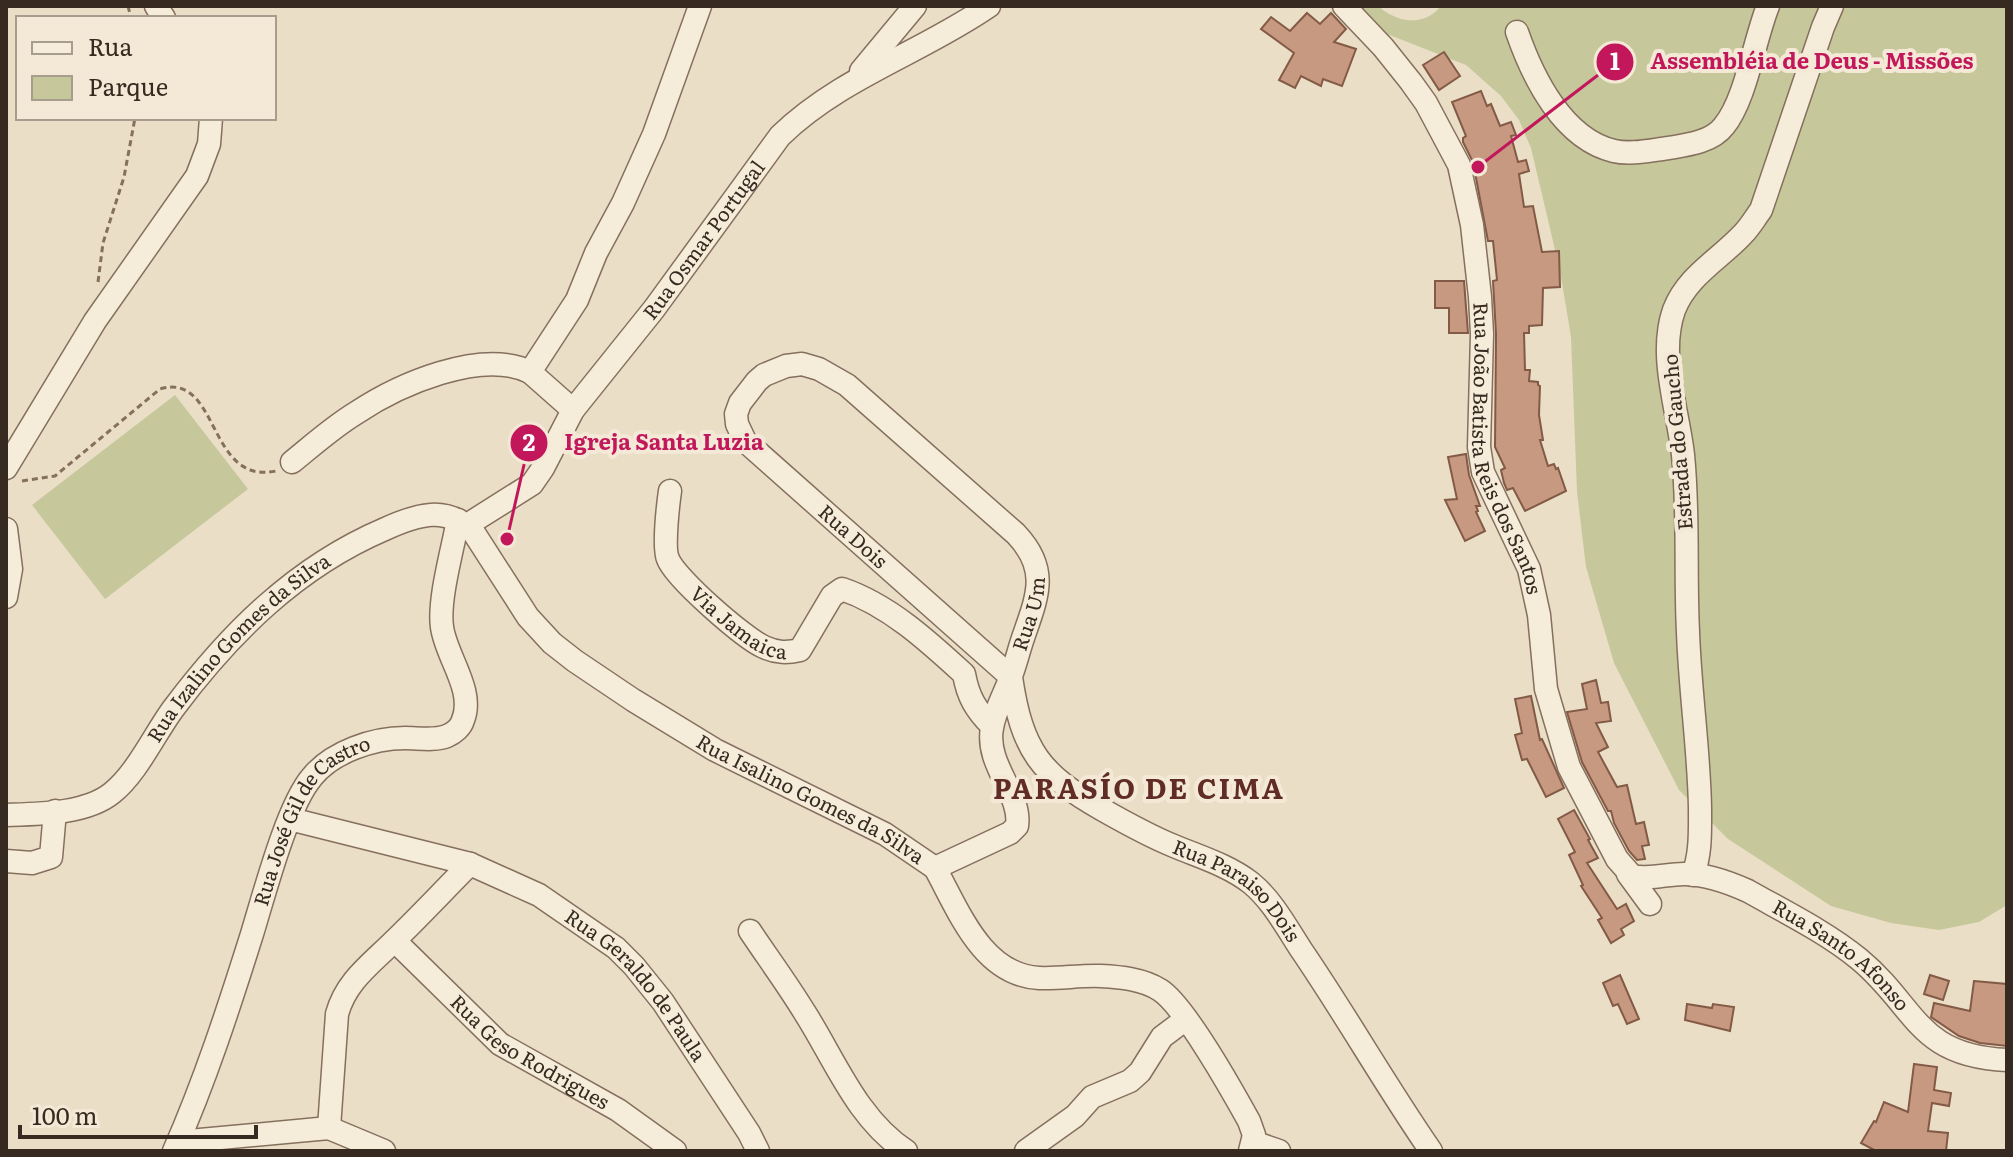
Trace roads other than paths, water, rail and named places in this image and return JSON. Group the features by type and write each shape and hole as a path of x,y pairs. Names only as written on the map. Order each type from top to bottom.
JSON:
{"street":[{"path":"530,372 577,300 596,253 623,203 654,134 700,6"},
{"path":"853,81 915,6"},
{"name":"Rua Osmar Portugal","path":"462,522 532,484 573,410 654,309 780,136 812,108 853,81 960,25 989,6"},
{"name":"Rua João Batista Reis dos Santos","path":"1344,6 1411,82 1426,103 1459,165 1472,225 1480,297 1479,447 1483,472 1529,569 1539,615 1546,689 1569,767 1597,823 1650,904"},
{"path":"1517,32 1550,101 1576,131 1593,144 1616,151 1642,151 1701,141 1723,129 1738,99 1768,6"},
{"name":"Estrada do Gaucho","path":"1693,875 1699,859 1699,785 1688,632 1683,455 1669,355 1671,329 1675,310 1689,286 1704,267 1745,233 1761,210 1832,6"},
{"path":"12,475 95,321 197,176 209,144 211,120"},
{"path":"292,462 357,412 408,386 485,364 509,365 530,372 573,410"},
{"name":"Rua Um","path":"757,381 772,371 794,364 810,366 837,378 1025,543 1036,566 1039,591 992,726 992,752 1017,813 1017,826 1010,833 935,868"},
{"name":"Rua Dois","path":"757,381 740,403 736,414 745,441 1011,677"},
{"name":"Via Jamaica","path":"670,491 667,509 668,559 688,584 747,638 785,654 800,650 832,596 842,589 861,596 896,617 964,674 976,711 992,726"},
{"name":"Rua Izalino Gomes da Silva","path":"6,815 94,804 113,793 196,680 242,627 295,579 341,551 406,520 430,514 462,522"},
{"name":"Rua Isalino Gomes da Silva","path":"462,522 482,546 538,629 594,674 715,750 885,834 935,868 979,944 1006,969 1040,978 1098,976 1147,984 1168,996 1186,1019 1249,1121 1252,1146"},
{"name":"Rua José Gil de Castro","path":"176,1147 228,1009 290,819 306,784 335,758 358,748 385,741 447,736 460,727 466,702 446,645 441,616 462,522"},
{"path":"6,529 11,569 6,597"},
{"name":"Rua Paraiso Dois","path":"1011,677 1014,700 1027,738 1049,774 1075,794 1118,819 1217,863 1258,890 1321,979 1431,1151"},
{"path":"6,861 32,863 51,857 55,811"},
{"name":"Rua Geraldo de Paula","path":"290,819 470,864 539,895 592,929 625,957 663,1002 758,1151"},
{"path":"329,1128 340,1002 365,967 395,941 470,864"},
{"name":"Rua Santo Afonso","path":"1628,874 1646,878 1693,875 1730,883 1748,891 1861,960 1917,1023 1940,1042 1963,1054 2007,1060"},
{"path":"750,931 806,1014 855,1096 878,1127 906,1151"},
{"name":"Rua Geso Rodrigues","path":"395,941 500,1044 618,1110 675,1151"},
{"path":"1026,1151 1075,1116 1092,1097 1130,1081 1140,1072 1162,1037 1186,1019"},
{"path":"176,1147 329,1128 384,1151"},
{"path":"1252,1146 1279,1151"}],"place":[{"name":"Assembléia de Deus - Missões","path":"1478,167"},
{"name":"Igreja Santa Luzia","path":"507,539"}],"district":[{"name":"PARASÍO DE CIMA","path":"1139,789"}]}
